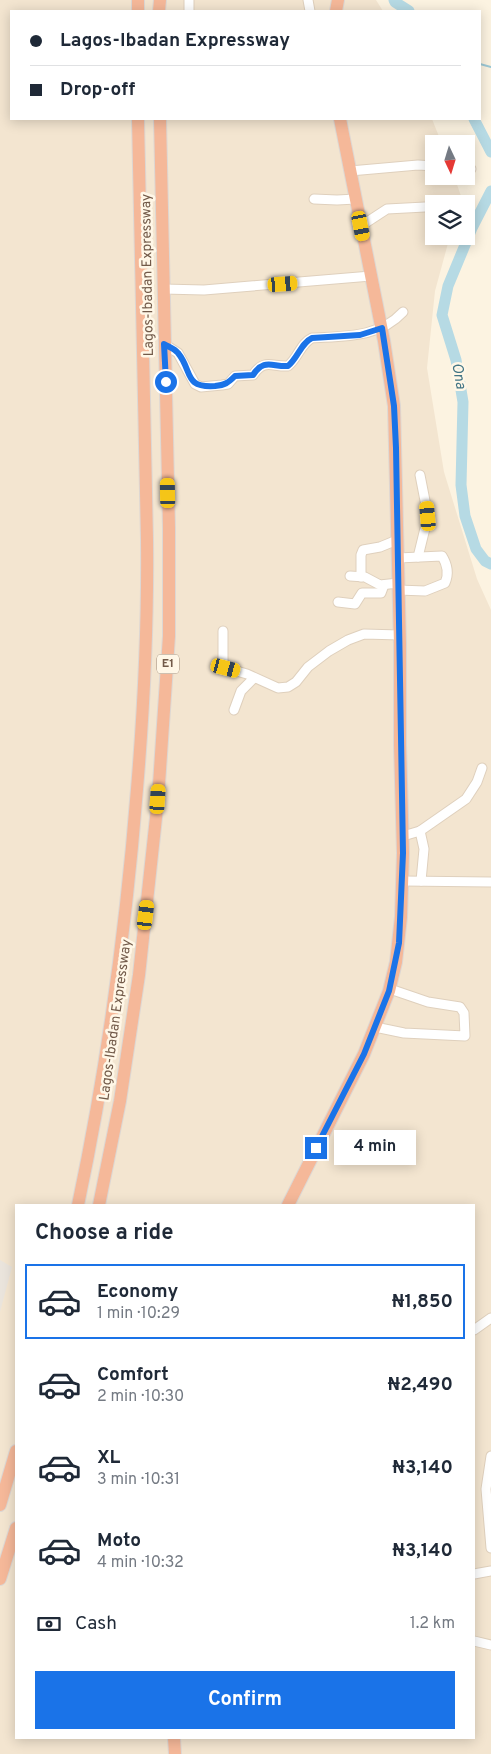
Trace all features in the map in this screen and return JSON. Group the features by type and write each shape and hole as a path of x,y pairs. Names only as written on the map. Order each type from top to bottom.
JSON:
{"highway":[{"name":"Lagos-Ibadan Expressway","path":"78,1204 94,1126 116,991 130,874 146,681 148,539 138,120"},
{"name":"Lagos-Ibadan Expressway","path":"99,1204 120,1101 140,975 153,860 164,733 169,636 169,528 160,120"},
{"path":"289,1204 364,1054 390,989 399,943 403,881 400,635 394,406 382,328 340,120"},
{"path":"0,1505 15,1454"},
{"path":"0,1578 15,1531"},
{"path":"174,1739 175,1754"}],"street":[{"path":"350,171 425,165"},
{"path":"314,200 356,199"},
{"path":"361,226 387,209 425,207"},
{"path":"163,289 204,290 371,276"},
{"path":"164,344 178,353 195,384 201,387 228,384 235,376 253,375 258,367 265,364 288,366 294,361 306,341 312,338 360,335 382,328 396,320 403,312"},
{"path":"418,557 428,516 420,475"},
{"path":"361,577 361,556 363,550 380,547 397,540"},
{"path":"350,576 365,577 380,585 425,590 445,583 448,576 445,560 442,556 398,558"},
{"path":"338,602 354,604 362,593 381,593 384,585"},
{"path":"223,631 223,664 226,668 247,674 278,688 288,687 296,682 308,667 348,640 364,634 400,635"},
{"path":"234,710 241,691 254,678"},
{"path":"403,836 420,831 466,799 477,782 482,768"},
{"path":"420,831 424,849 421,881"},
{"path":"403,881 491,882"},
{"path":"375,1027 404,1033 465,1036 464,1013 460,1007 428,1002 390,989"},
{"path":"475,1329 491,1318"},
{"path":"491,1456 486,1489 491,1548"},
{"path":"475,1574 491,1571"},
{"path":"475,1641 491,1644"}],"shaded area":[{"path":"0,0 376,0 382,10 10,10 10,120 432,120 438,135 425,135 425,185 457,185 461,195 425,195 425,245 448,245 435,291 427,368 444,472 477,579 491,610 491,1754 0,1754"},
{"path":"0,1260 12,1267 0,1312"}],"waterway":[{"name":"Ona","path":"394,0 407,10"},
{"path":"481,64 491,67"},
{"name":"Ona","path":"475,120 491,152"},
{"name":"Ona","path":"491,191 472,228 448,286 442,315 456,360 463,402 461,485 465,516 476,549 485,561 491,564"}],"route":[{"path":"166,382 164,344 178,353 195,384 201,387 228,384 235,376 253,375 258,367 265,364 288,366 294,361 306,341 312,338 360,335 382,328 394,406 396,448 403,853 399,943 389,991 375,1027 364,1054 316,1148"}]}
